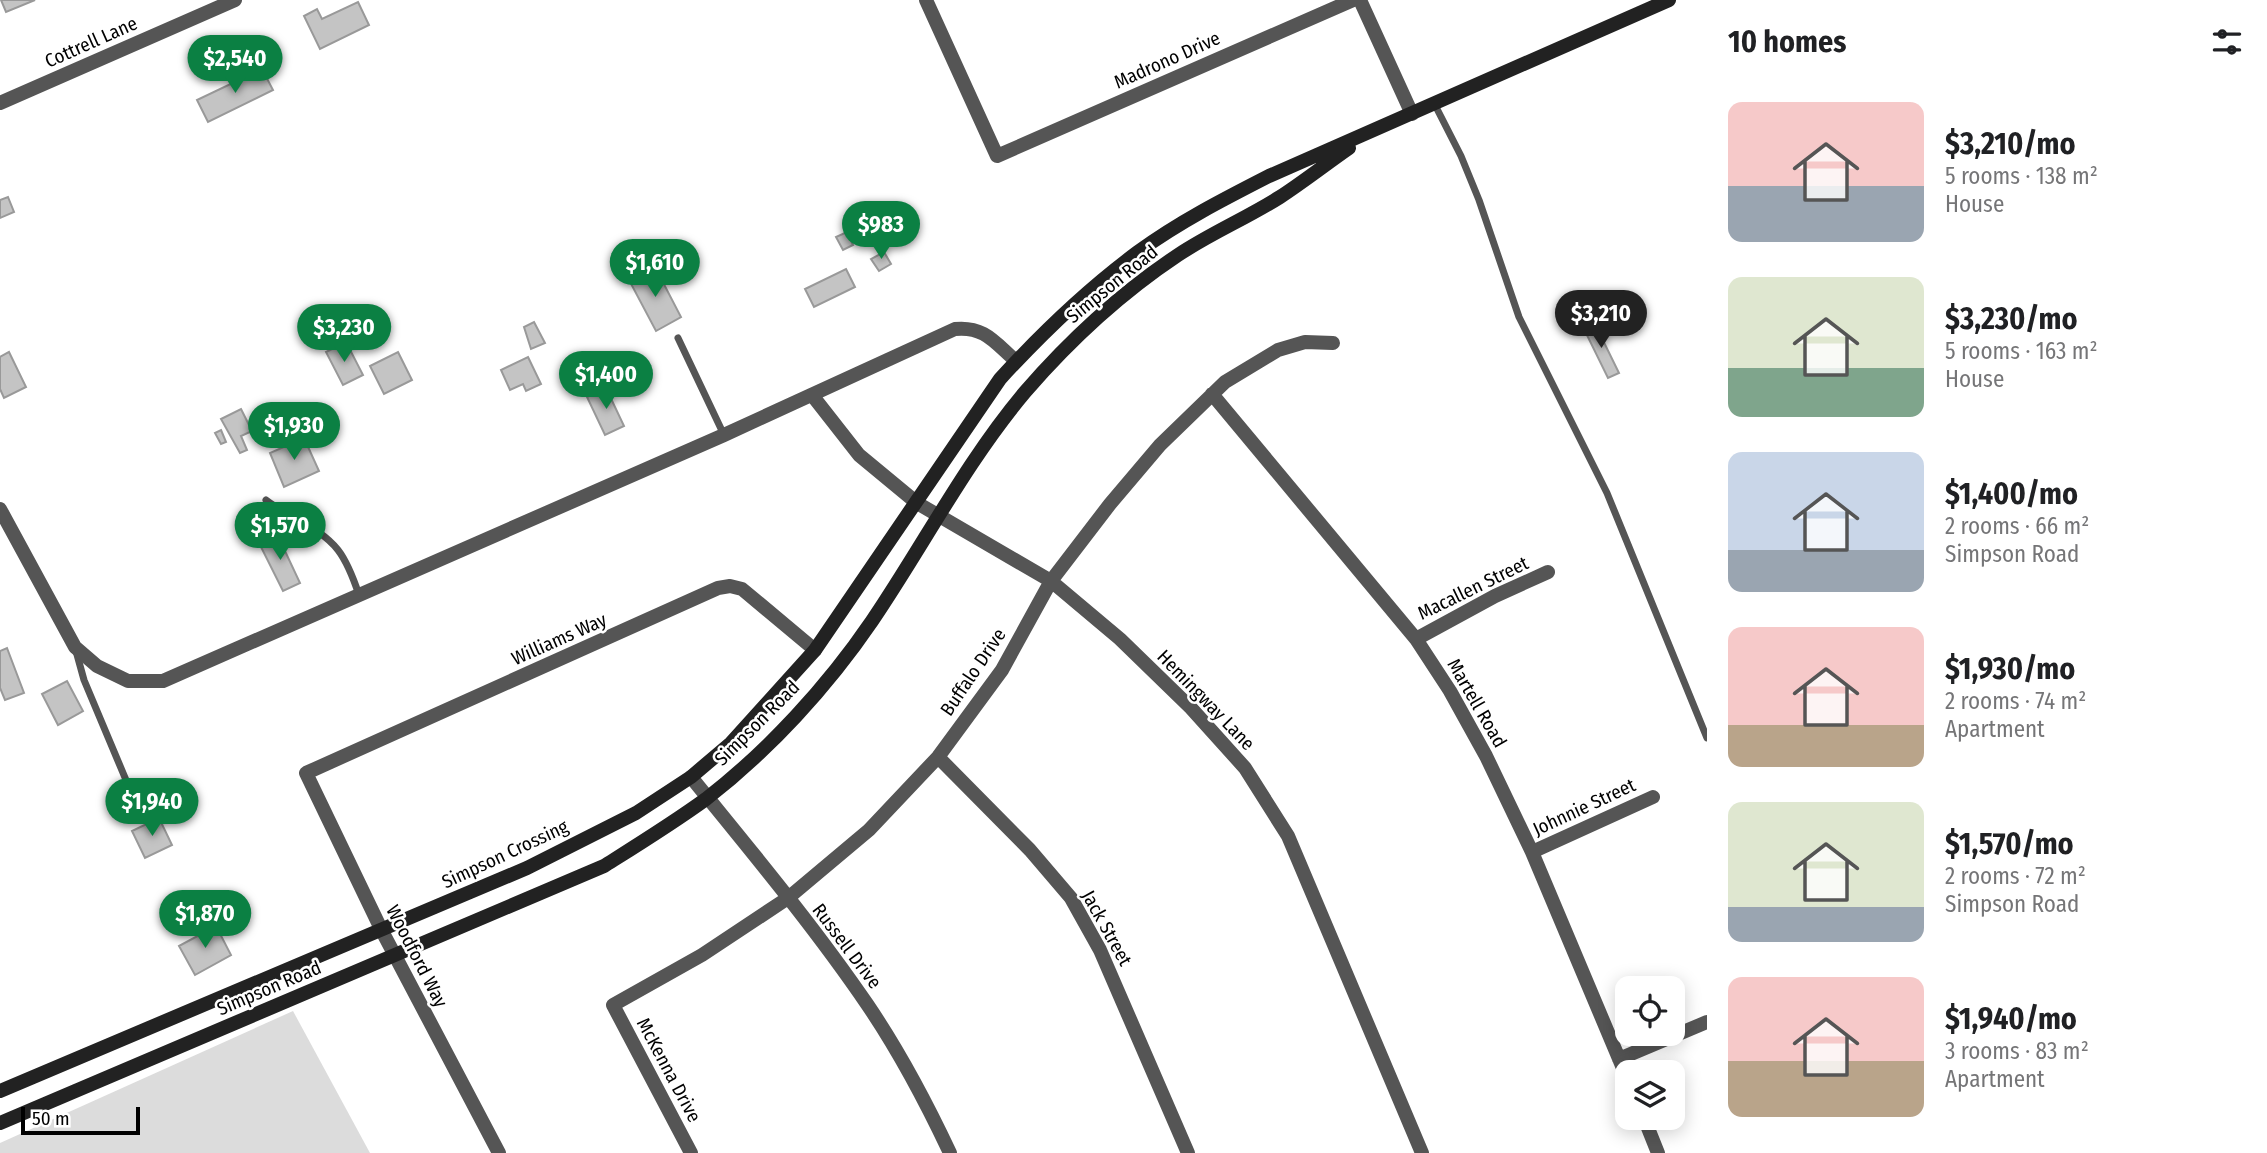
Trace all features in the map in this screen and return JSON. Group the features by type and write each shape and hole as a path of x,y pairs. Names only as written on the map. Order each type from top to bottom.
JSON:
{"street":[{"name":"Cottrell Lane","path":"0,103 235,0"},
{"name":"Madrono Drive","path":"926,0 997,156 1353,0"},
{"path":"1360,0 1412,114"},
{"name":"Simpson Road","path":"917,503 1000,379 1098,284 1140,251 1206,208 1269,176 1669,0"},
{"name":"Simpson Road","path":"0,1123 604,866 658,833 708,797 782,730 833,673 871,623 981,451 1024,393 1082,331 1117,300 1177,256 1217,230 1279,198 1372,131"},
{"path":"0,509 75,647 97,666 128,681 163,681 724,435 955,329 969,327 983,331 1016,361"},
{"name":"Buffalo Drive","path":"613,1005 702,955 788,898 869,830 938,757 1002,670 1051,581 1160,445 1225,382 1278,350 1305,342 1333,343"},
{"name":"Martell Road","path":"1212,394 1416,639 1450,691 1486,755 1531,852 1619,1059"},
{"name":"Hemingway Lane","path":"811,395 859,455 917,503 1051,581 1120,639 1191,708 1245,768 1288,836 1422,1153"},
{"name":"Simpson Crossing","path":"0,1091 527,868 635,813 691,777 731,743 815,650 917,503"},
{"name":"Macallen Street","path":"1416,639 1494,596 1548,572"},
{"name":"Williams Way","path":"306,774 718,588 730,586 742,589 815,650"},
{"name":"Jack Street","path":"938,757 1030,850 1070,898 1100,950 1188,1153"},
{"name":"Woodford Way","path":"306,774 394,956 499,1153"},
{"name":"Russell Drive","path":"691,777 788,898 868,1005 926,1103 950,1153"},
{"name":"Johnnie Street","path":"1531,852 1653,797"},
{"name":"McKenna Drive","path":"613,1005 691,1153"},
{"path":"1619,1059 1707,1022"},
{"path":"1649,1130 1658,1153"}],"lane":[{"path":"1434,103 1461,156 1479,200 1519,317 1607,493 1707,738"},
{"path":"678,338 724,435"},
{"path":"266,500 323,536 338,550 359,595"},
{"path":"75,647 84,680 126,780 115,813"}],"shaded area":[{"path":"293,1011 370,1153 0,1153 0,1143"}],"building":[{"path":"1,0 35,0 6,12"},
{"path":"358,2 369,25 320,49 304,16 317,9 322,19"},
{"path":"262,69 273,90 208,122 197,100"},
{"path":"8,197 14,212 0,218 0,200"},
{"path":"847,232 853,245 843,250 836,237"},
{"path":"884,252 891,264 879,271 871,259"},
{"path":"655,267 681,317 656,331 629,280"},
{"path":"846,269 855,287 814,307 805,289"},
{"path":"534,322 545,343 531,349 524,327"},
{"path":"1594,322 1619,373 1608,378 1583,327"},
{"path":"346,342 363,375 343,385 326,352"},
{"path":"9,352 26,387 4,398 0,389 0,357"},
{"path":"398,352 412,380 384,394 370,366"},
{"path":"528,357 541,384 526,391 523,384 510,390 501,370"},
{"path":"606,388 624,426 605,435 587,397"},
{"path":"241,409 252,431 241,436 247,450 240,453 221,419"},
{"path":"221,430 226,442 221,444 215,433"},
{"path":"304,438 319,471 284,487 270,453"},
{"path":"277,534 300,583 283,591 259,543"},
{"path":"7,648 24,693 5,700 0,688 0,651"},
{"path":"67,681 83,711 58,725 42,694"},
{"path":"159,818 172,845 145,858 132,831"},
{"path":"216,926 231,955 195,975 179,946"}]}
